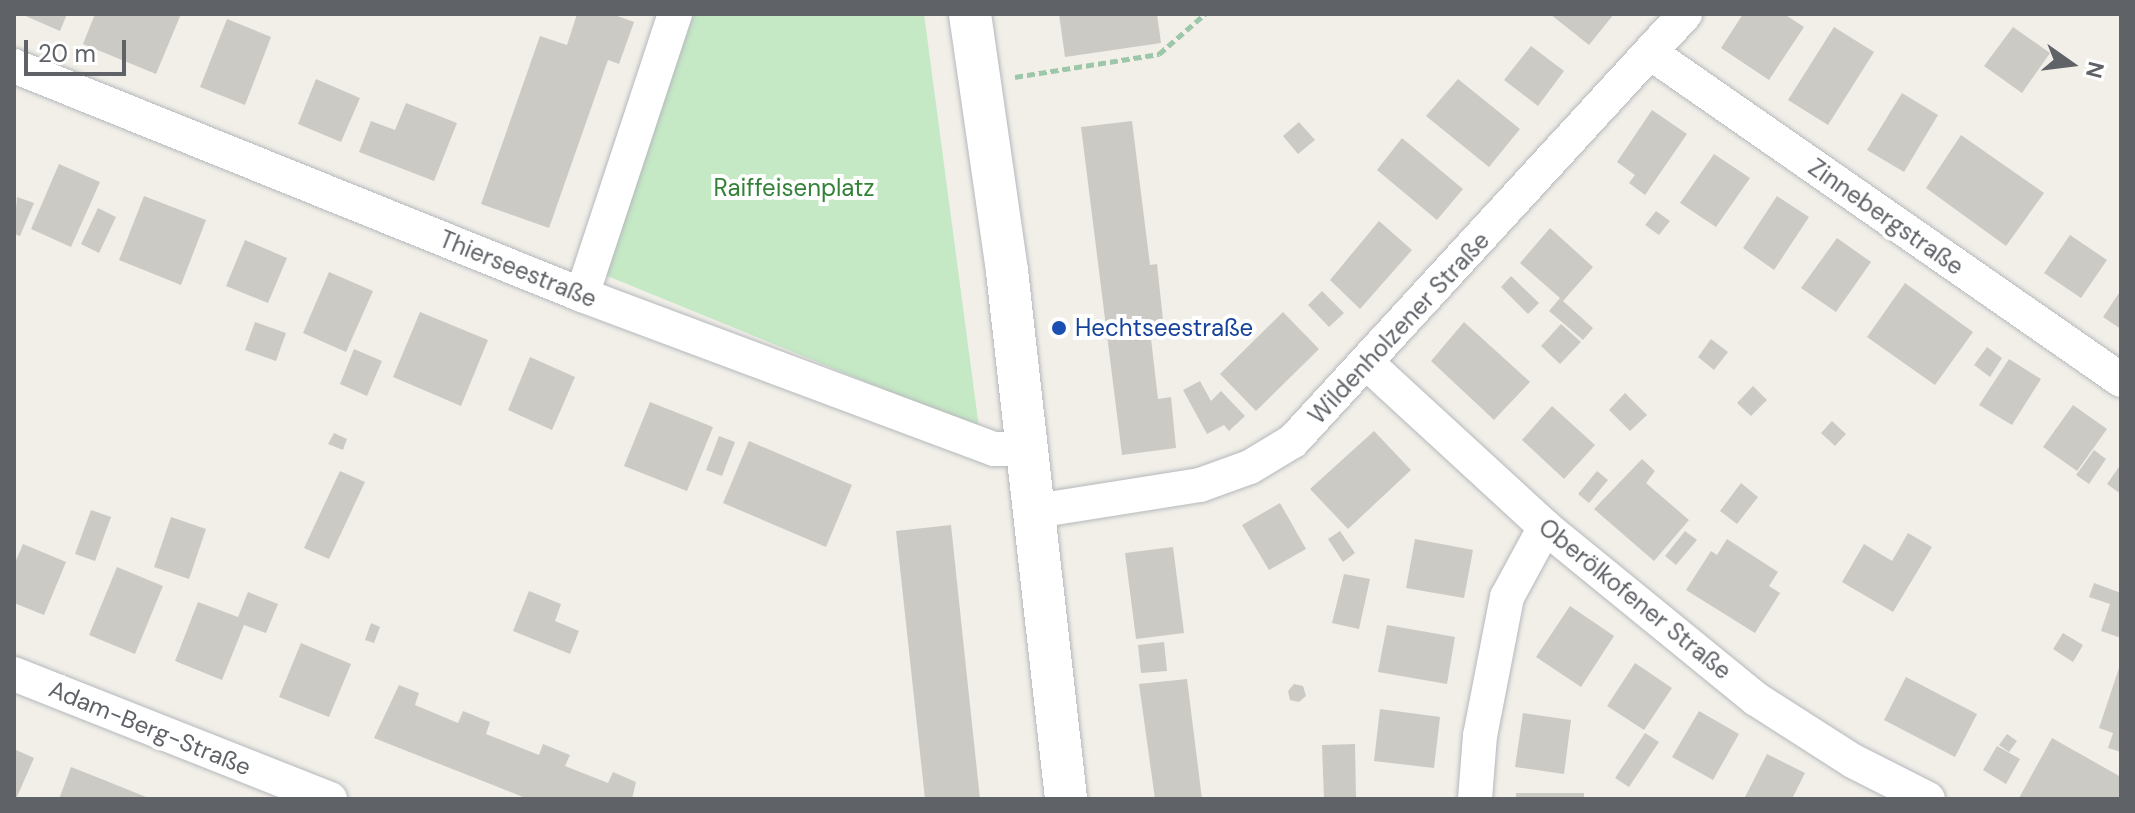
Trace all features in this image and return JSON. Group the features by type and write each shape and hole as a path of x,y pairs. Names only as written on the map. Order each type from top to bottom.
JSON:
{"street":[{"path":"582,295 675,14"},
{"path":"970,14 1036,511 1066,799"},
{"name":"Wildenholzener Straße","path":"1036,511 1200,485 1250,467 1293,441 1368,364 1685,14"},
{"name":"Zinnebergstraße","path":"1652,54 2121,380"},
{"name":"Thierseestraße","path":"14,66 582,295 994,449 1027,449"},
{"name":"Oberölkofener Straße","path":"1368,364 1545,527 1756,699 1853,761 1928,799"},
{"path":"1475,799 1480,736 1507,597 1545,527"},
{"name":"Adam-Berg-Straße","path":"14,674 330,799"}],"path":[{"path":"1015,77 1159,54 1205,14"}],"green space":[{"name":"Raiffeisenplatz","path":"694,14 924,14 979,428 600,273"}],"building":[{"path":"21,14 67,14 60,31"},
{"path":"95,14 181,14 156,74 83,44"},
{"path":"577,14 612,14 634,22 619,64 608,60 549,228 481,204 540,36 567,45"},
{"path":"1059,14 1157,14 1161,43 1065,57"},
{"path":"1550,14 1614,14 1589,45"},
{"path":"1743,14 1784,14 1804,27 1769,80 1721,48"},
{"path":"227,19 271,37 245,105 200,87"},
{"path":"1834,27 1874,52 1828,125 1788,100"},
{"path":"2013,27 2050,53 2022,93 1984,66"},
{"path":"1531,46 1564,71 1538,106 1504,80"},
{"path":"316,79 360,98 341,142 298,124"},
{"path":"1458,79 1520,129 1489,167 1426,116"},
{"path":"1902,93 1938,115 1904,172 1867,150"},
{"path":"406,103 457,123 434,181 359,152 371,121 395,130"},
{"path":"1652,110 1687,134 1645,195 1629,183 1635,175 1617,162"},
{"path":"1132,121 1150,265 1157,264 1164,329 1150,330 1158,399 1171,397 1176,448 1122,455 1081,127"},
{"path":"1299,122 1315,140 1298,154 1283,136"},
{"path":"1961,135 2044,193 2006,246 1926,188"},
{"path":"1402,138 1463,189 1437,220 1377,170"},
{"path":"1714,154 1750,178 1716,227 1680,203"},
{"path":"59,164 100,182 71,247 31,229"},
{"path":"144,196 206,220 181,285 119,260"},
{"path":"1777,196 1809,217 1774,270 1743,248"},
{"path":"17,197 34,203 20,236 14,234"},
{"path":"98,208 116,217 99,253 81,244"},
{"path":"1656,211 1670,221 1659,235 1645,225"},
{"path":"1379,221 1412,250 1360,309 1330,280"},
{"path":"1550,228 1593,267 1563,301 1593,328 1583,340 1549,311 1560,298 1520,263"},
{"path":"2070,235 2107,260 2081,298 2044,273"},
{"path":"1837,238 1871,262 1836,312 1801,288"},
{"path":"245,240 287,258 268,303 226,286"},
{"path":"329,272 373,291 346,352 303,333"},
{"path":"1511,276 1539,303 1528,314 1501,287"},
{"path":"1905,283 1973,332 1935,385 1867,337"},
{"path":"2121,290 2121,329 2103,317"},
{"path":"1322,291 1344,313 1329,327 1308,305"},
{"path":"420,312 488,340 461,406 393,377"},
{"path":"1283,312 1319,349 1256,411 1220,374"},
{"path":"255,322 286,333 276,361 245,350"},
{"path":"1464,322 1530,382 1494,420 1431,361"},
{"path":"1561,324 1581,342 1560,364 1541,346"},
{"path":"1711,339 1728,352 1714,370 1698,357"},
{"path":"1987,347 2002,358 1990,377 1974,365"},
{"path":"354,349 382,361 367,396 340,384"},
{"path":"530,357 575,377 552,430 508,410"},
{"path":"2009,359 2041,379 2012,425 1979,405"},
{"path":"1200,381 1211,401 1221,391 1245,416 1229,431 1224,425 1207,434 1183,390"},
{"path":"1753,386 1767,400 1751,416 1737,403"},
{"path":"1625,393 1647,415 1630,431 1609,410"},
{"path":"650,402 713,427 687,491 624,466"},
{"path":"2073,405 2107,429 2077,471 2043,447"},
{"path":"1552,406 1595,445 1564,479 1522,440"},
{"path":"1832,421 1846,434 1835,446 1821,433"},
{"path":"1374,431 1411,470 1348,529 1310,489"},
{"path":"334,433 347,439 343,450 328,444"},
{"path":"719,436 735,442 722,476 706,470"},
{"path":"749,441 852,485 826,547 723,503"},
{"path":"2094,450 2106,459 2089,484 2076,475"},
{"path":"1642,459 1655,471 1646,483 1689,520 1654,561 1594,509"},
{"path":"2121,464 2121,494 2107,484"},
{"path":"340,471 365,482 329,559 304,548"},
{"path":"1597,471 1608,480 1589,503 1578,494"},
{"path":"1741,483 1758,497 1737,524 1720,511"},
{"path":"1280,503 1306,549 1269,570 1242,525"},
{"path":"91,510 111,517 95,561 75,554"},
{"path":"171,517 206,529 189,579 154,567"},
{"path":"951,525 980,799 925,799 896,531"},
{"path":"1340,531 1355,553 1343,562 1328,539"},
{"path":"1685,531 1697,540 1676,565 1665,556"},
{"path":"1908,533 1932,547 1893,612 1842,582 1864,544 1892,561"},
{"path":"1415,539 1473,550 1464,598 1406,588"},
{"path":"1727,539 1778,572 1769,586 1780,593 1755,633 1686,590 1711,551 1717,555"},
{"path":"23,544 66,562 44,615 14,603 14,565"},
{"path":"1173,547 1184,633 1136,639 1125,553"},
{"path":"117,567 163,586 135,654 89,635"},
{"path":"1344,574 1370,579 1359,629 1332,623"},
{"path":"2094,583 2121,593 2121,638 2101,631 2110,604 2089,597"},
{"path":"529,591 561,604 555,621 579,631 570,654 513,631"},
{"path":"248,592 278,604 266,633 244,625 222,680 175,661 198,602 238,617"},
{"path":"1570,606 1614,636 1581,687 1536,657"},
{"path":"371,623 380,627 374,643 365,640"},
{"path":"1387,625 1455,637 1447,684 1378,672"},
{"path":"2063,633 2083,645 2073,662 2053,649"},
{"path":"1164,642 1167,671 1141,673 1138,645"},
{"path":"301,643 351,664 329,717 279,697"},
{"path":"2121,662 2121,752 2108,748 2113,733 2099,728"},
{"path":"1635,663 1672,688 1644,730 1607,706"},
{"path":"1906,677 1977,714 1955,757 1884,720"},
{"path":"1187,679 1202,799 1155,799 1139,684"},
{"path":"1294,684 1303,686 1306,696 1299,702 1290,700 1288,691"},
{"path":"399,685 419,693 415,705 458,723 463,711 490,722 486,734 539,755 543,744 570,755 565,766 608,783 613,772 636,782 632,799 528,799 374,738"},
{"path":"1380,709 1440,717 1434,768 1374,761"},
{"path":"1699,711 1739,734 1713,780 1672,757"},
{"path":"1523,713 1571,720 1564,774 1515,767"},
{"path":"1645,733 1659,742 1629,787 1615,778"},
{"path":"2007,734 2017,741 2009,752 1999,745"},
{"path":"2052,738 2121,777 2120,799 2019,798"},
{"path":"1355,744 1356,799 1324,799 1322,745"},
{"path":"1997,746 2020,759 2006,784 1983,770"},
{"path":"14,749 34,758 16,799 14,799"},
{"path":"1767,754 1805,773 1792,799 1744,799"},
{"path":"71,767 104,780 151,799 59,799"},
{"path":"1516,793 1584,793 1584,799 1516,799"}],"place":[{"name":"Hechtseestraße","path":"1059,328"}]}
